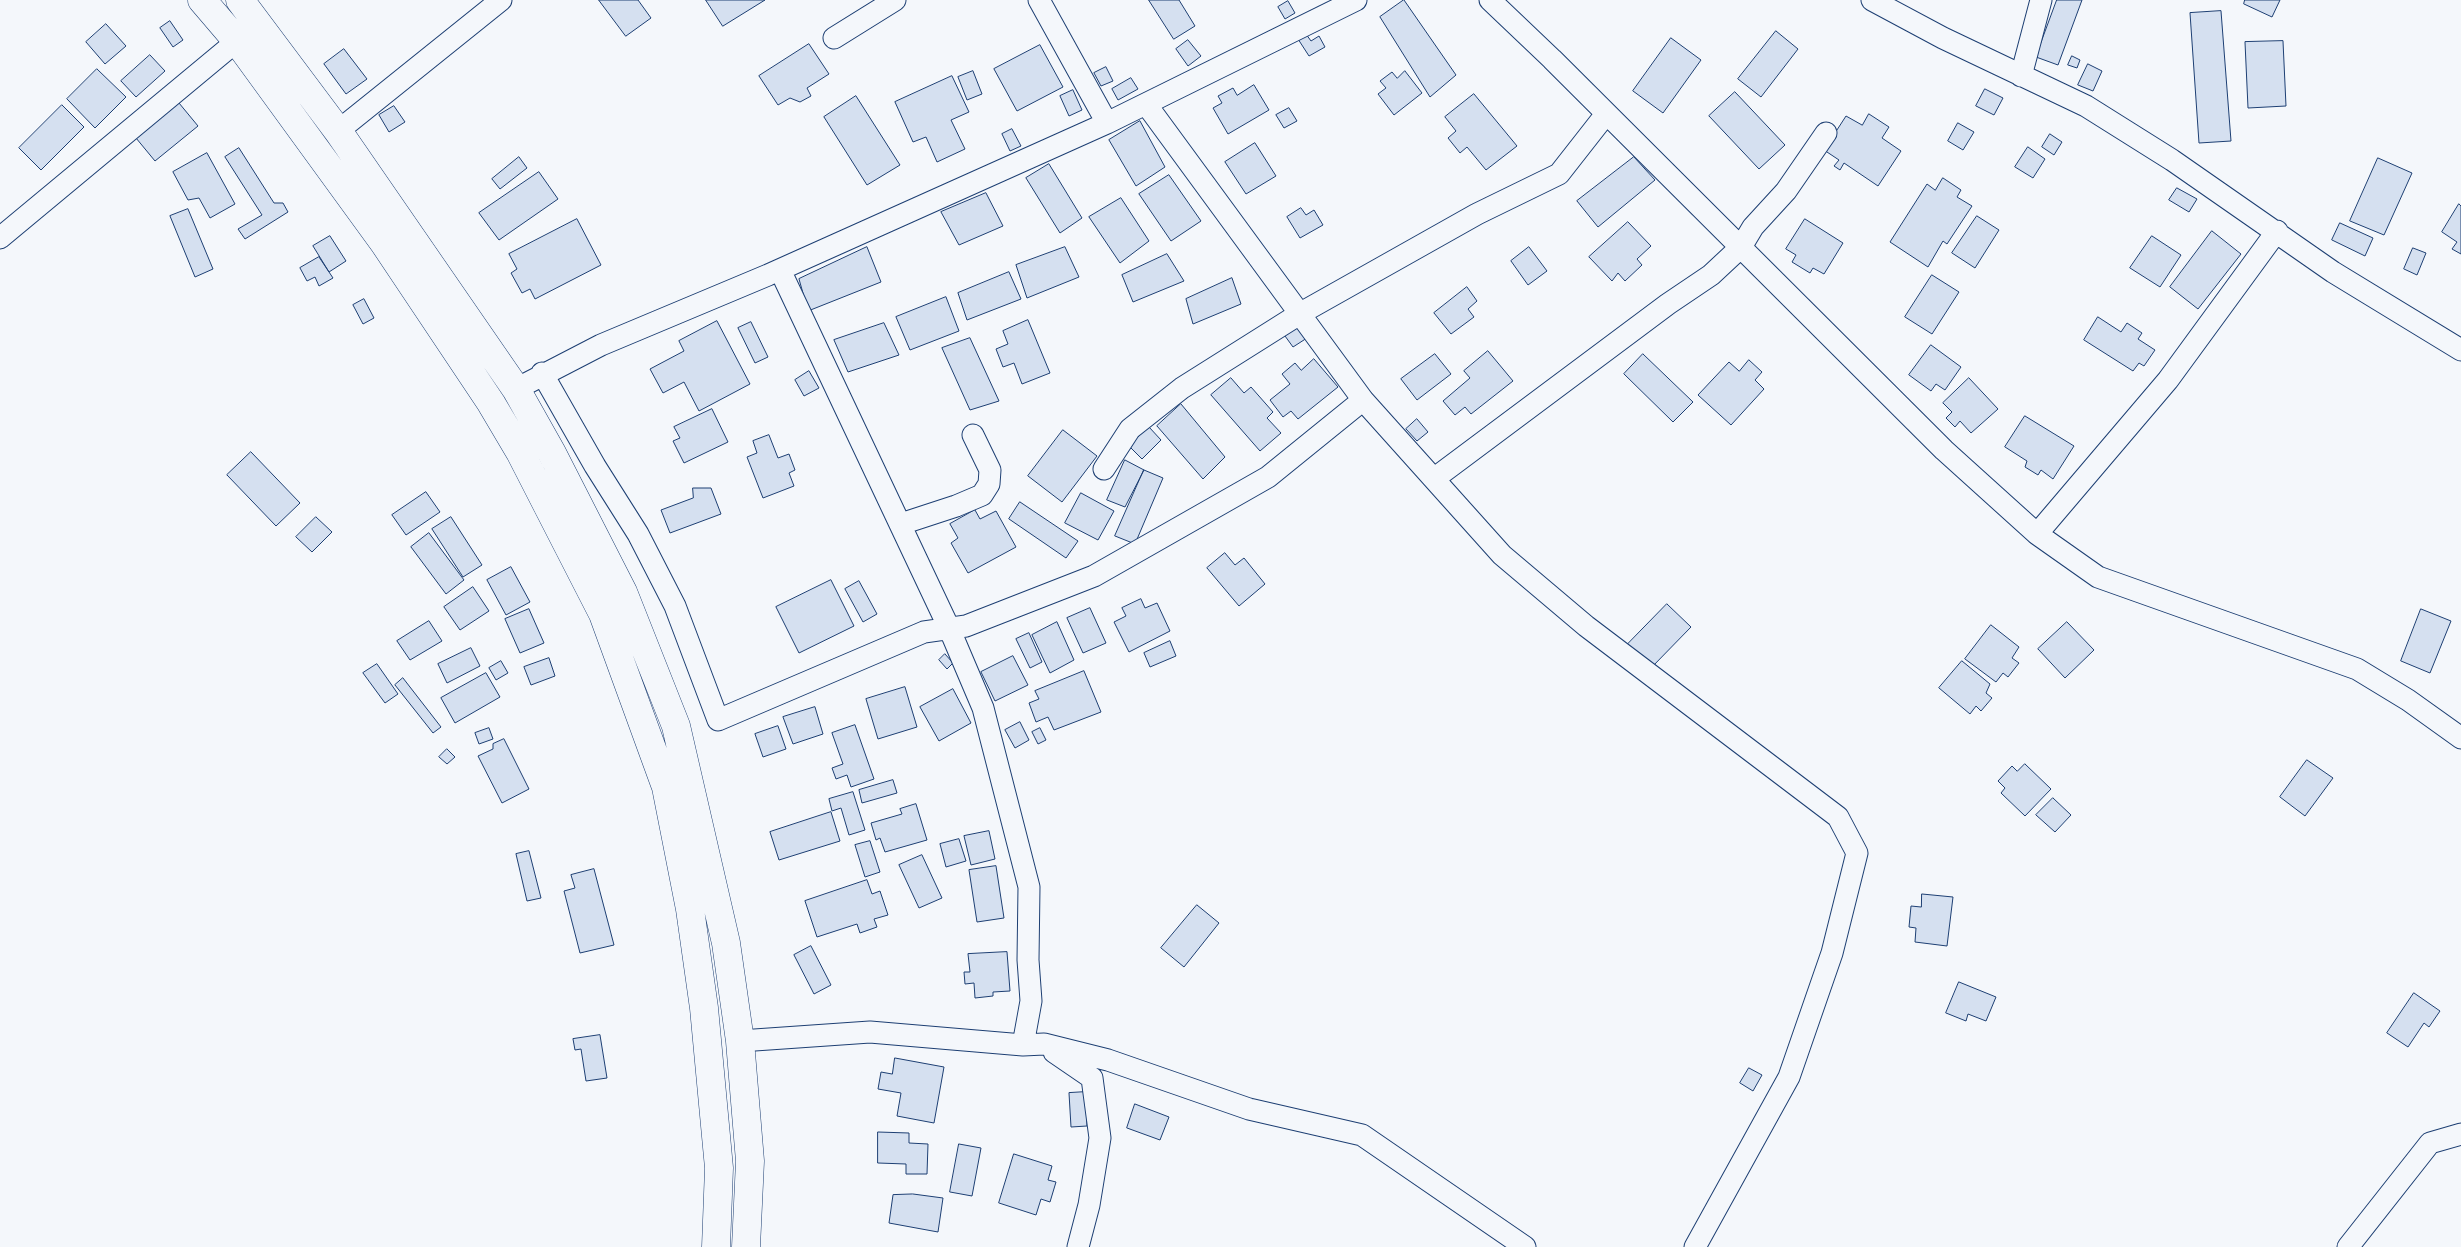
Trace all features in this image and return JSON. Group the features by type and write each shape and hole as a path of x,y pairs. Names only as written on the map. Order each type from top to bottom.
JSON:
{"main road":[{"path":"202,0 238,42 384,243 491,403 520,452 602,614 666,786 690,909 704,1008 719,1168 716,1247"},
{"path":"240,0 338,131 516,389 552,453 623,592 676,726 726,943 740,1041 750,1160 746,1247"}],"street":[{"path":"338,131 501,0"},
{"path":"834,38 895,0"},
{"path":"1039,0 1107,123"},
{"path":"516,389 542,373 600,345 780,270 1107,123 1356,0"},
{"path":"1490,0 1944,450 2037,534 2098,576 2357,669 2408,700 2461,738"},
{"path":"1872,0 1943,38 2086,106 2172,160 2277,231 2333,272 2461,350"},
{"path":"2021,76 2041,0"},
{"path":"0,238 238,42"},
{"path":"1146,104 1301,312 1363,400 1502,554 1578,619 1838,818 1857,853 1832,953 1789,1077 1695,1247"},
{"path":"1104,469 1130,429 1182,388 1301,312 1477,214 1559,174 1606,114"},
{"path":"1435,478 1668,304 1711,275 1741,247 1753,227 1786,191 1826,133"},
{"path":"2037,534 2168,380 2277,231"},
{"path":"780,270 901,524 949,628 983,708 1029,887 1028,960 1031,1001 1022,1045"},
{"path":"542,373 595,466 638,534 675,606 718,720 924,632 966,626 1094,576 1268,477 1363,400"},
{"path":"901,524 956,506 982,495 989,484 990,470 972,435"},
{"path":"740,1041 870,1032 1022,1045 1044,1044 1108,1060 1249,1110 1362,1136 1525,1247"},
{"path":"1044,1044 1092,1078 1100,1138 1089,1205 1078,1247"},
{"path":"2348,1247 2430,1143 2461,1134"}],"building":[{"path":"599,0 638,0 651,18 626,36"},
{"path":"706,0 765,0 723,26"},
{"path":"1149,0 1179,0 1195,26 1174,39"},
{"path":"1404,0 1456,75 1430,97 1380,17"},
{"path":"2057,0 2082,0 2058,65 2036,57"},
{"path":"2245,0 2280,0 2272,17 2244,4"},
{"path":"1288,1 1295,13 1285,19 1278,7"},
{"path":"2221,11 2231,141 2199,143 2190,13"},
{"path":"170,21 183,40 173,47 160,28"},
{"path":"106,24 126,46 105,64 86,42"},
{"path":"1776,31 1798,49 1761,97 1738,79"},
{"path":"1306,34 1311,41 1319,36 1325,47 1309,56 1298,39"},
{"path":"1671,38 1701,60 1663,113 1633,91"},
{"path":"1188,40 1201,56 1188,66 1176,49"},
{"path":"2283,41 2286,106 2248,108 2245,42"},
{"path":"809,44 829,74 807,88 811,96 800,102 790,98 778,105 759,76"},
{"path":"1040,45 1063,87 1017,111 994,69"},
{"path":"344,49 367,79 346,94 324,64"},
{"path":"150,55 165,71 136,97 121,81"},
{"path":"2072,56 2080,60 2077,68 2068,65"},
{"path":"2088,64 2102,71 2093,91 2078,85"},
{"path":"1106,67 1113,81 1101,86 1094,73"},
{"path":"97,69 126,97 95,128 67,99"},
{"path":"973,71 982,94 967,100 958,77"},
{"path":"1405,71 1422,93 1394,115 1378,94 1386,88 1380,81 1392,72 1397,78"},
{"path":"952,76 969,112 951,120 965,149 937,162 926,137 913,142 895,102"},
{"path":"1131,78 1138,89 1118,100 1112,89"},
{"path":"1254,85 1269,110 1228,134 1213,108 1222,103 1218,96 1233,88 1237,95"},
{"path":"1985,89 2003,98 1994,115 1976,106"},
{"path":"1073,90 1082,110 1069,116 1060,96"},
{"path":"1735,92 1785,145 1759,169 1709,116"},
{"path":"1474,94 1517,146 1486,170 1467,147 1460,153 1448,138 1456,131 1445,117"},
{"path":"856,96 900,165 867,185 824,117"},
{"path":"179,103 198,126 155,161 136,138"},
{"path":"62,105 84,127 41,170 19,148"},
{"path":"394,106 405,122 389,132 379,115"},
{"path":"1289,108 1297,121 1284,128 1276,115"},
{"path":"1869,114 1889,127 1882,138 1901,151 1878,186 1844,163 1840,170 1834,166 1839,160 1824,150 1846,116 1862,125"},
{"path":"1140,121 1165,167 1136,186 1109,140"},
{"path":"1958,123 1974,132 1963,150 1948,141"},
{"path":"1012,129 1021,146 1010,151 1002,134"},
{"path":"2050,134 2062,142 2054,155 2042,147"},
{"path":"1255,143 1276,176 1246,194 1225,162"},
{"path":"2028,147 2045,159 2033,178 2015,167"},
{"path":"239,148 274,203 283,203 288,212 245,239 238,229 262,215 225,157"},
{"path":"207,153 235,204 210,218 199,198 188,200 173,172"},
{"path":"519,157 527,168 500,189 492,179"},
{"path":"1634,157 1655,180 1598,227 1577,201"},
{"path":"2378,158 2412,173 2384,235 2350,221"},
{"path":"1049,164 1082,218 1060,233 1026,178"},
{"path":"539,172 558,199 499,240 479,213"},
{"path":"1169,175 1201,221 1171,241 1139,194"},
{"path":"1943,178 1961,190 1957,197 1972,206 1947,244 1943,241 1928,267 1890,242 1927,184 1935,190"},
{"path":"2177,188 2197,199 2189,212 2169,200"},
{"path":"986,193 1003,226 959,245 941,212"},
{"path":"1121,198 1149,241 1120,263 1089,217"},
{"path":"2459,204 2461,206 2461,254 2452,249 2457,242 2442,232"},
{"path":"1301,208 1306,215 1314,210 1323,225 1300,238 1287,217"},
{"path":"188,209 213,269 195,277 170,216"},
{"path":"1977,216 1999,230 1975,268 1952,253"},
{"path":"577,219 601,265 535,299 530,289 522,293 511,273 517,269 509,254"},
{"path":"1805,219 1843,243 1824,274 1813,268 1810,273 1792,262 1796,255 1786,249"},
{"path":"1628,222 1651,246 1637,259 1642,265 1625,281 1618,273 1612,281 1589,257"},
{"path":"2340,223 2373,238 2365,256 2332,240"},
{"path":"2212,231 2241,254 2198,309 2170,287"},
{"path":"330,236 346,261 329,272 313,246"},
{"path":"2152,236 2181,255 2160,287 2130,268"},
{"path":"867,247 881,282 808,311 799,279"},
{"path":"1065,247 1079,277 1027,298 1016,265"},
{"path":"1529,247 1547,271 1528,285 1511,261"},
{"path":"2413,248 2426,253 2417,275 2404,269"},
{"path":"1167,254 1184,281 1133,302 1122,275"},
{"path":"319,257 333,278 319,286 315,277 307,281 300,268"},
{"path":"1009,272 1021,299 967,320 958,293"},
{"path":"1932,275 1959,292 1932,334 1905,317"},
{"path":"1232,278 1241,304 1193,324 1186,299"},
{"path":"1467,287 1477,301 1468,309 1474,317 1451,334 1434,313"},
{"path":"946,297 959,331 910,350 896,317"},
{"path":"364,299 374,318 363,324 353,305"},
{"path":"2098,317 2121,332 2127,323 2142,333 2138,339 2155,350 2144,366 2139,363 2133,371 2084,340"},
{"path":"1028,320 1050,373 1022,384 1014,363 1003,367 996,349 1008,344 1003,331"},
{"path":"717,321 750,384 699,411 684,382 663,393 650,369 684,351 679,341"},
{"path":"751,322 768,357 755,363 738,328"},
{"path":"884,323 899,355 848,372 834,340"},
{"path":"1299,326 1307,338 1293,347 1285,336"},
{"path":"970,338 999,401 970,410 942,348"},
{"path":"1931,345 1961,367 1945,390 1936,384 1931,391 1909,375"},
{"path":"1488,351 1513,381 1471,414 1465,407 1455,415 1443,401 1470,378 1464,371"},
{"path":"1435,354 1451,374 1417,400 1401,379"},
{"path":"1643,354 1693,402 1673,422 1624,374"},
{"path":"1314,359 1338,387 1298,419 1291,411 1283,417 1270,400 1290,384 1282,374 1295,363 1301,370"},
{"path":"1749,360 1762,372 1755,380 1764,389 1731,425 1698,395 1729,362 1739,371"},
{"path":"809,371 819,388 804,396 795,380"},
{"path":"1231,378 1244,393 1251,387 1273,412 1267,418 1281,433 1260,451 1211,395"},
{"path":"1969,378 1998,409 1971,433 1960,421 1955,427 1946,418 1952,412 1943,403"},
{"path":"1181,404 1225,457 1203,479 1157,426"},
{"path":"712,409 728,442 684,463 673,441 680,438 674,427"},
{"path":"2025,416 2074,446 2053,479 2041,470 2038,475 2025,467 2027,461 2005,447"},
{"path":"1417,419 1428,432 1417,441 1406,429"},
{"path":"1149,427 1161,440 1142,459 1129,446"},
{"path":"1063,430 1097,456 1062,502 1028,476"},
{"path":"769,435 778,458 789,454 795,470 789,473 794,486 763,498 747,457 757,453 753,441"},
{"path":"251,452 300,503 276,526 227,475"},
{"path":"1125,460 1144,470 1125,507 1107,500"},
{"path":"1144,470 1163,478 1135,544 1115,536"},
{"path":"693,488 711,488 721,514 670,533 661,510 693,498"},
{"path":"426,492 440,512 406,535 392,515"},
{"path":"1081,493 1114,511 1098,540 1065,523"},
{"path":"1020,502 1078,541 1066,558 1009,519"},
{"path":"975,510 980,519 996,511 1016,547 968,573 951,543 958,538 950,524"},
{"path":"316,517 332,532 312,552 296,537"},
{"path":"451,517 482,565 463,577 432,529"},
{"path":"429,533 464,580 446,594 411,547"},
{"path":"1225,553 1235,565 1244,558 1265,584 1239,606 1207,568"},
{"path":"511,567 530,602 506,615 487,580"},
{"path":"831,580 854,626 799,653 776,607"},
{"path":"859,581 877,614 863,622 845,589"},
{"path":"473,587 489,611 460,630 444,607"},
{"path":"1141,599 1145,608 1157,603 1170,631 1129,652 1114,622 1126,616 1122,608"},
{"path":"1667,604 1691,627 1651,668 1627,645"},
{"path":"1090,608 1106,643 1083,653 1067,618"},
{"path":"529,609 544,643 520,653 505,619"},
{"path":"2421,609 2451,621 2430,673 2401,661"},
{"path":"429,621 442,641 410,660 397,641"},
{"path":"1057,622 1074,660 1050,673 1032,635"},
{"path":"2067,622 2094,650 2065,678 2038,649"},
{"path":"1991,625 2019,647 2012,658 2019,663 2008,677 2003,673 1996,682 1965,659"},
{"path":"1029,633 1042,662 1030,668 1016,639"},
{"path":"1170,641 1176,656 1150,667 1144,653"},
{"path":"471,648 480,666 447,683 438,664"},
{"path":"945,654 953,663 947,669 939,660"},
{"path":"1013,656 1028,685 995,701 981,672"},
{"path":"549,658 555,676 531,685 524,667"},
{"path":"501,661 508,673 496,680 489,668"},
{"path":"1962,661 1990,684 1986,693 1992,698 1981,711 1976,706 1970,714 1939,688"},
{"path":"377,664 398,694 385,703 363,673"},
{"path":"1084,671 1101,712 1054,730 1048,717 1036,722 1029,703 1039,699 1035,691"},
{"path":"486,673 500,697 455,723 441,698"},
{"path":"403,678 441,727 433,733 395,685"},
{"path":"905,687 917,727 878,739 866,699"},
{"path":"953,689 971,723 939,741 920,707"},
{"path":"815,707 823,734 793,744 783,717"},
{"path":"1020,722 1029,740 1015,748 1005,730"},
{"path":"855,725 874,779 851,787 847,775 836,779 832,768 843,764 832,733"},
{"path":"778,726 786,749 763,757 755,734"},
{"path":"489,728 493,739 479,744 475,733"},
{"path":"1040,728 1046,740 1038,744 1032,732"},
{"path":"504,739 529,789 502,803 478,756 493,749 493,744"},
{"path":"447,749 455,757 447,764 439,757"},
{"path":"2307,760 2333,778 2305,816 2280,797"},
{"path":"2025,764 2051,789 2025,816 2001,793 2005,788 1998,781 2012,766 2017,771"},
{"path":"893,780 897,793 862,803 859,790"},
{"path":"853,792 865,830 849,835 841,808 832,811 829,799"},
{"path":"2053,798 2071,815 2055,832 2036,815"},
{"path":"916,804 927,840 885,852 880,838 876,840 871,823 902,814 900,809"},
{"path":"831,812 840,841 779,860 770,832"},
{"path":"989,831 995,859 971,865 964,836"},
{"path":"959,839 966,861 946,867 940,844"},
{"path":"870,841 880,872 865,877 855,845"},
{"path":"529,851 541,898 527,901 516,854"},
{"path":"922,855 942,898 919,908 899,865"},
{"path":"996,866 1004,918 977,922 969,870"},
{"path":"594,869 614,945 580,953 564,891 575,888 571,875"},
{"path":"867,880 872,894 880,891 888,915 874,919 877,927 860,933 857,924 817,937 805,901"},
{"path":"1922,894 1953,897 1947,946 1915,942 1916,928 1909,927 1911,906 1921,907"},
{"path":"1197,905 1219,923 1184,967 1161,948"},
{"path":"811,946 831,985 814,994 794,955"},
{"path":"1007,952 1010,991 993,992 993,996 975,998 974,983 965,984 964,972 970,972 968,954"},
{"path":"1959,982 1996,997 1986,1021 1968,1014 1966,1021 1946,1013"},
{"path":"2414,993 2440,1011 2429,1027 2424,1023 2408,1047 2387,1033"},
{"path":"600,1035 607,1078 586,1081 581,1049 575,1050 573,1039"},
{"path":"895,1058 944,1067 934,1123 897,1116 901,1093 878,1089 881,1072 892,1074"},
{"path":"1749,1068 1762,1075 1753,1091 1740,1083"},
{"path":"1086,1092 1087,1126 1071,1127 1069,1093"},
{"path":"1135,1104 1169,1117 1160,1140 1127,1128"},
{"path":"878,1132 909,1133 909,1143 928,1144 927,1174 906,1174 906,1164 878,1163"},
{"path":"959,1144 981,1148 972,1196 950,1192"},
{"path":"1014,1154 1052,1166 1048,1180 1056,1182 1050,1202 1041,1199 1036,1215 999,1203"},
{"path":"913,1194 943,1198 938,1232 889,1223 893,1195"}]}
